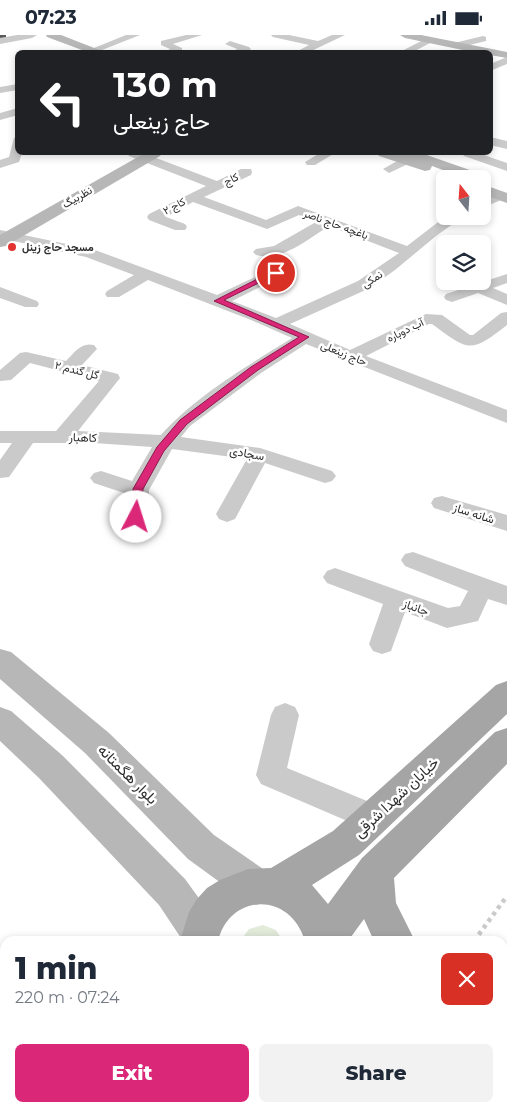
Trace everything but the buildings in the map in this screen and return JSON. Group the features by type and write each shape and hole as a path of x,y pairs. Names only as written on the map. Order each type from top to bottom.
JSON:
{"main road":[{"path":"32,35 73,50"},
{"path":"51,35 95,50"},
{"path":"411,35 482,50"},
{"path":"493,52 507,55"},
{"name":"نظربیگ","path":"3,238 142,155"},
{"path":"407,156 437,170"},
{"path":"407,156 453,170"},
{"path":"491,185 505,194"},
{"path":"491,191 505,194"},
{"name":"بلوار هگمتانه","path":"0,661 97,743 201,847 265,886"},
{"name":"خیابان شهدا شرقی","path":"199,936 208,915 221,900 238,890 265,886 346,843 507,694"},
{"path":"0,721 51,767 172,892 198,936"},
{"path":"329,936 375,871 507,742"},
{"path":"375,871 377,905 392,936"},
{"path":"265,886 293,894 308,906 319,923 323,936"}],"street":[{"path":"0,41 32,35"},
{"path":"100,50 135,35"},
{"path":"179,50 164,43 198,35"},
{"path":"276,35 318,44"},
{"path":"305,50 340,35"},
{"path":"457,45 483,39"},
{"path":"408,50 428,40"},
{"path":"230,44 239,50"},
{"path":"244,50 257,45"},
{"path":"493,67 507,60"},
{"path":"0,90 15,88"},
{"path":"0,117 15,112"},
{"path":"493,142 507,145"},
{"path":"0,164 16,159 16,155"},
{"path":"146,155 217,186"},
{"path":"311,162 325,155"},
{"path":"474,155 507,167"},
{"path":"389,169 407,156"},
{"name":"کاج","path":"217,186 246,173"},
{"path":"192,197 217,186"},
{"path":"491,200 505,194"},
{"name":"باغچه حاج ناصر","path":"192,197 267,225 298,210 408,251"},
{"name":"کاج ۲","path":"180,227 154,217 192,197"},
{"path":"261,252 278,250 328,221"},
{"name":"نمکی","path":"277,324 352,291 390,267 441,225"},
{"name":"حاج زینعلی","path":"3,238 90,253 277,324 352,357 507,417"},
{"path":"218,301 276,273"},
{"path":"113,294 147,274"},
{"path":"491,283 506,278"},
{"path":"452,297 470,290"},
{"path":"485,290 507,300"},
{"path":"0,292 31,304"},
{"name":"آب دوباره","path":"352,357 426,319 436,319 466,340 477,340 507,317"},
{"path":"136,517 138,489 160,449 183,422 223,391 305,337"},
{"path":"70,368 88,349"},
{"name":"گل گندم ۲","path":"4,376 26,357 111,378 62,437"},
{"name":"کاهبار","path":"0,437 167,441"},
{"path":"2,472 27,437"},
{"name":"سجادی","path":"167,441 260,454 326,476"},
{"path":"227,514 260,454"},
{"path":"101,478 138,489"},
{"name":"شانه ساز","path":"442,503 478,525 507,523"},
{"path":"414,560 507,596"},
{"name":"جانباز","path":"335,577 447,618 469,614 482,586"},
{"path":"382,644 397,600"},
{"path":"284,715 271,775 373,818"}],"path":[{"path":"478,936 507,896"}],"green space":[{"path":"263,925 276,930 280,936 244,936 249,929"}],"place":[{"name":"مسجد حاج زینل","path":"12,247"}],"route":[{"path":"136,517 138,489 160,449 183,422 254,369 305,337 257,315 218,301 276,273"}]}
